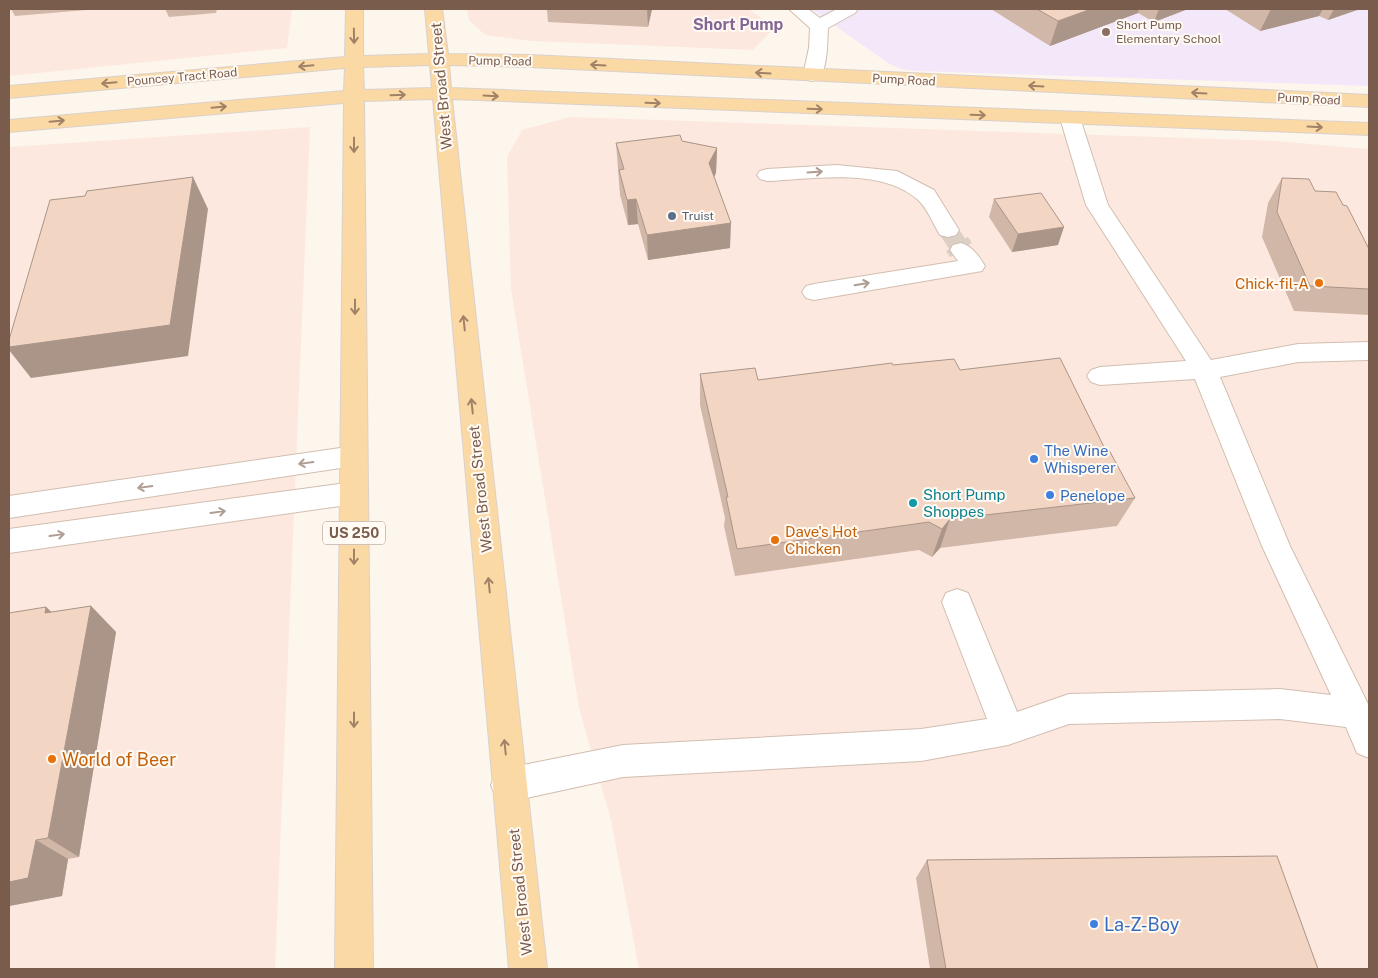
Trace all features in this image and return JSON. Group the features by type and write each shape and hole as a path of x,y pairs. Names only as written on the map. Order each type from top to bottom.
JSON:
{"main road":[{"name":"US 250","path":"354,9 354,969"},
{"name":"West Broad Street","path":"434,9 508,785 528,969"},
{"name":"Pump Road","path":"355,62 439,59 530,61 1369,101"},
{"name":"Pouncey Tract Road","path":"9,92 355,62"},
{"name":"Pump Road","path":"354,96 442,94 1369,129"},
{"path":"9,126 354,96"}],"street":[{"path":"798,9 819,26"},
{"path":"819,26 849,9"},
{"path":"812,75 818,48 819,26"},
{"path":"1070,118 1097,205 1204,369 1276,546 1369,742"},
{"path":"767,175 837,171 890,175 926,195 948,230"},
{"path":"814,292 967,258"},
{"path":"1100,376 1223,368 1298,353 1369,350"},
{"path":"9,506 354,456"},
{"path":"9,541 354,493"},
{"path":"957,602 1008,730"},
{"path":"508,785 623,761 921,745 1008,730 1069,709 1280,704 1356,713"}],"shaded area":[{"path":"9,9 292,9 287,48 9,76"},
{"path":"467,9 748,9 775,27 753,50 533,41 485,35 469,20"},
{"name":"Short Pump Elementary School","path":"811,9 1369,9 1369,86 901,69 888,63"},
{"path":"570,117 1276,141 1369,149 1369,969 639,969 611,820 579,708 511,289 507,157 522,130"},
{"path":"310,127 275,969 9,969 9,147"}],"building":[{"path":"1037,9 1091,9 1058,21"},
{"name":"Truist","path":"680,135 682,141 717,148 709,163 731,223 647,235 636,199 627,200 619,170 624,169 616,143"},
{"path":"193,177 170,325 9,347 9,340 50,200 85,196 87,191"},
{"path":"1282,178 1309,179 1315,191 1336,192 1343,205 1347,206 1369,249 1369,289 1310,286 1277,212"},
{"path":"1041,193 1064,227 1018,234 994,199"},
{"name":"Short Pump Shoppes","path":"1060,358 1106,451 1109,450 1135,498 950,519 942,529 929,522 737,549 726,497 728,497 700,374 755,368 758,380 892,363 893,365 954,359 960,370"},
{"path":"91,606 48,838 36,840 28,878 9,882 9,613 46,607 45,613"},
{"name":"La-Z-Boy","path":"1277,856 1318,969 946,969 927,860"}],"tunnel":[{"path":"948,230 958,245"},
{"path":"957,244 961,250"}],"place":[{"name":"Short Pump Elementary School","path":"1106,32"},
{"name":"Truist","path":"672,216"},
{"name":"Chick-fil-A","path":"1319,283"},
{"name":"The Wine Whisperer","path":"1034,459"},
{"name":"Penelope","path":"1050,495"},
{"name":"Short Pump Shoppes","path":"913,503"},
{"name":"Dave's Hot Chicken","path":"775,540"},
{"name":"World of Beer","path":"52,759"},
{"name":"La-Z-Boy","path":"1094,924"}],"district":[{"name":"Short Pump","path":"738,24"}]}
